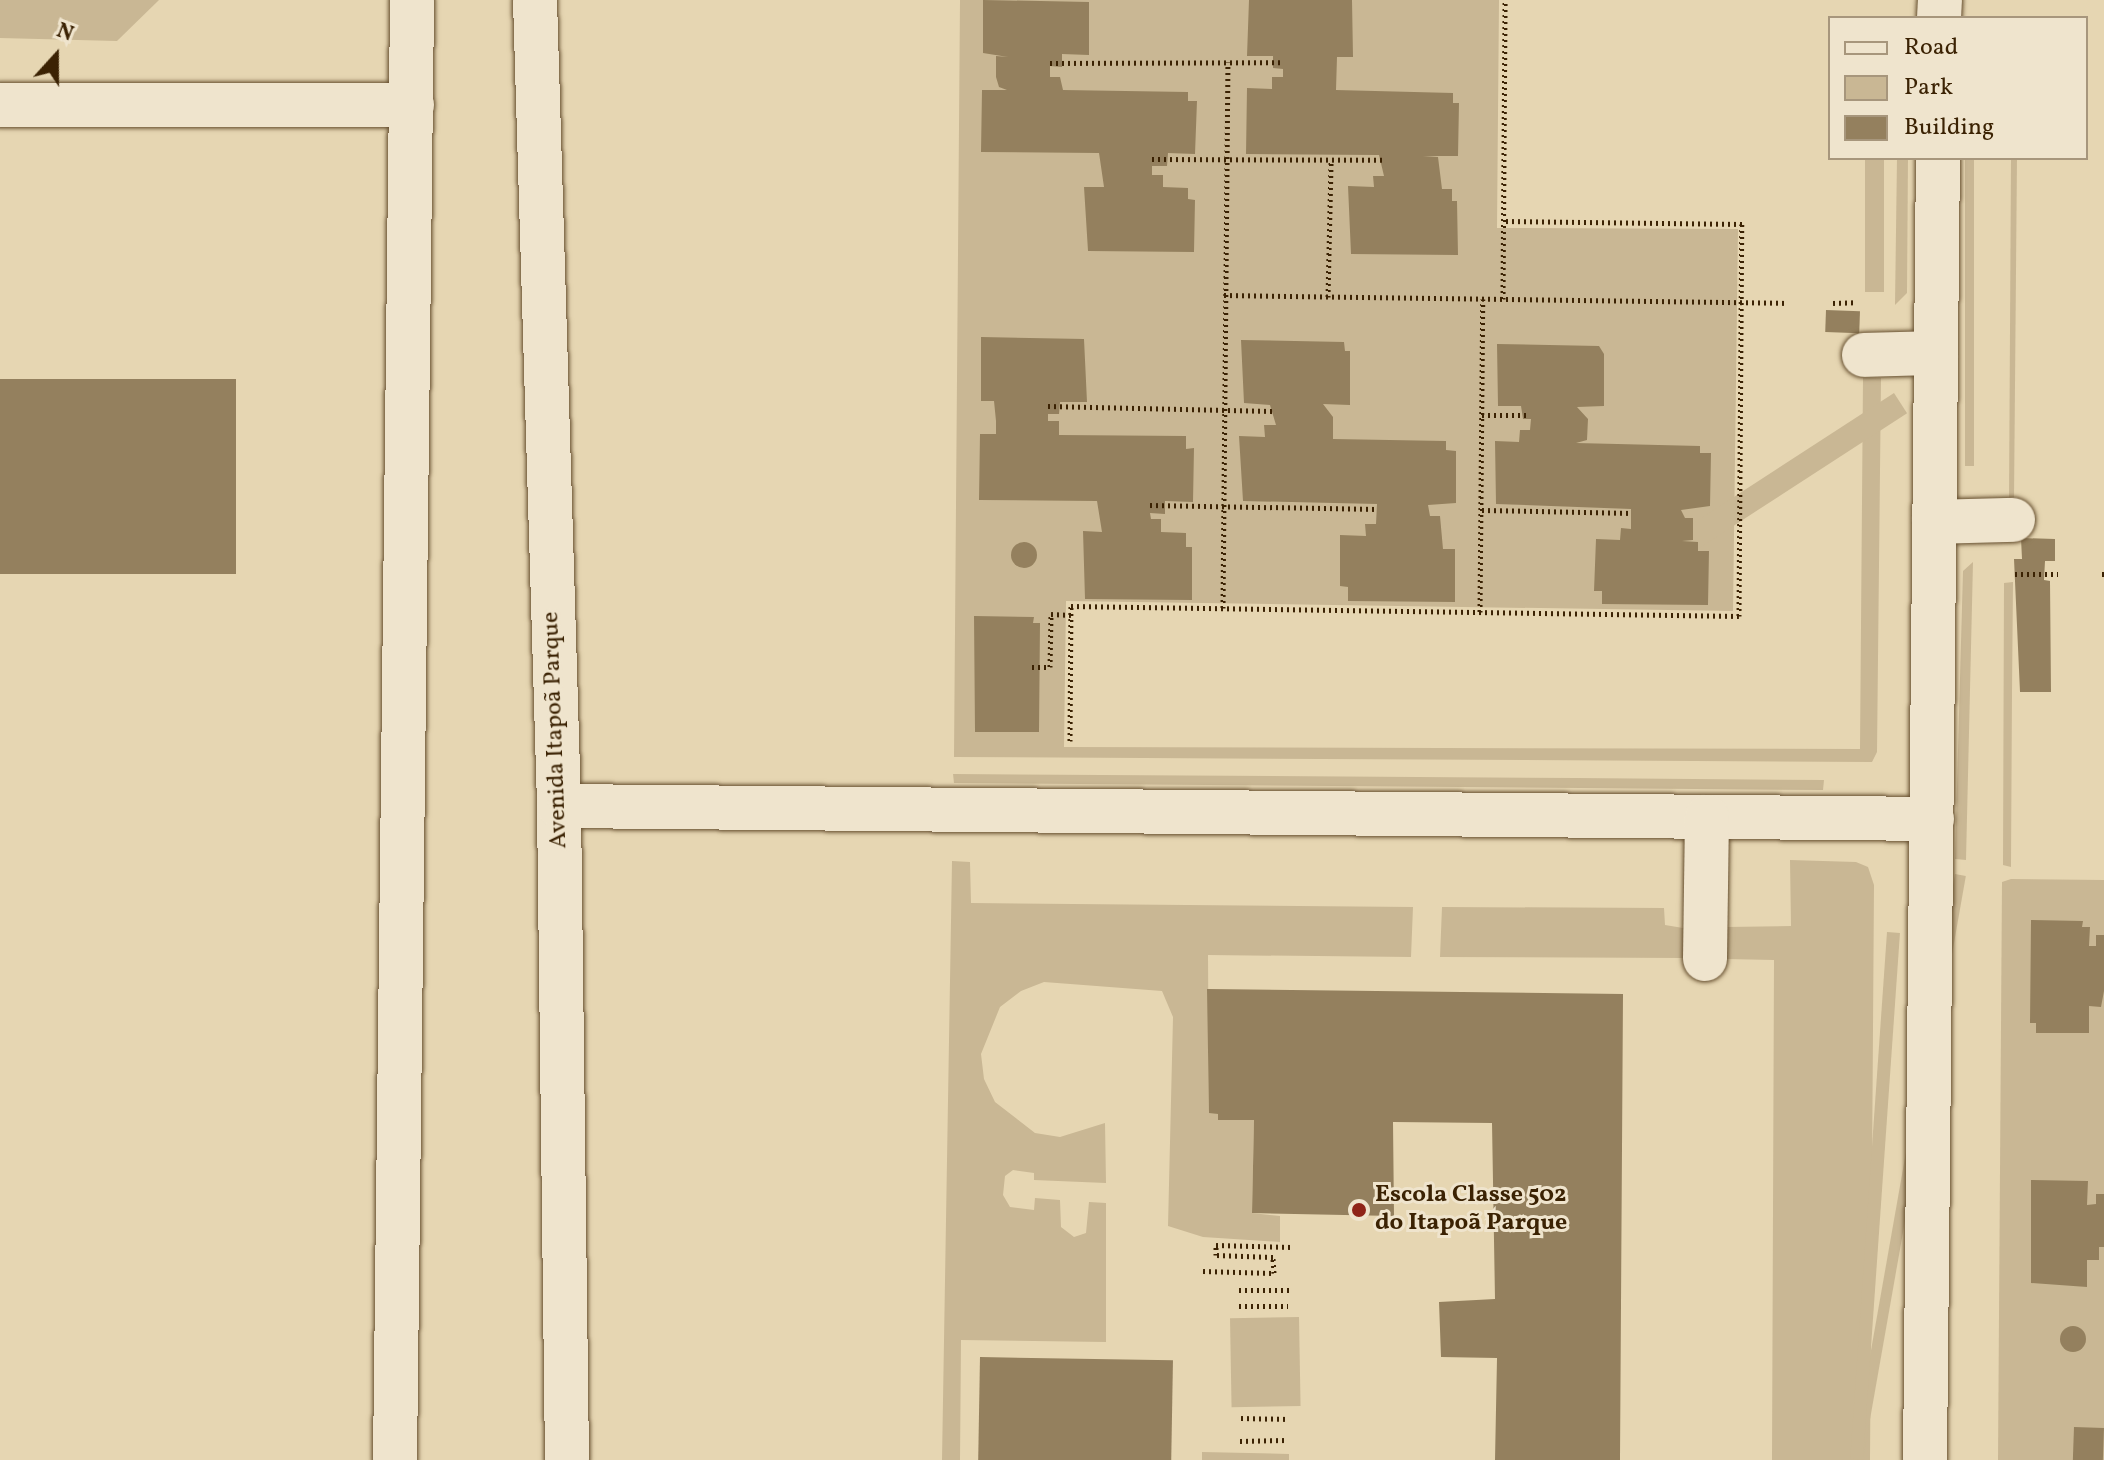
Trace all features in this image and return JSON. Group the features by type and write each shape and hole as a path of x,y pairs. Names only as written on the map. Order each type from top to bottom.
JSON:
{"street":[{"path":"395,1460 412,0"},
{"name":"Avenida Itapoã Parque","path":"535,0 559,806 567,1460"},
{"path":"0,105 412,105"},
{"path":"1925,1460 1938,160"},
{"path":"1864,355 1936,353"},
{"path":"1934,522 2013,520"},
{"path":"559,806 1932,819"},
{"path":"1705,959 1707,817"}],"path":[{"path":"1503,299 1505,0"},
{"path":"1223,608 1228,62"},
{"path":"1050,63 1284,62"},
{"path":"1152,159 1385,160"},
{"path":"1328,297 1331,160"},
{"path":"1070,741 1071,606 1739,616 1742,224 1503,221"},
{"path":"1224,295 1787,303"},
{"path":"1480,612 1483,299"},
{"path":"1833,303 1864,302"},
{"path":"1048,406 1276,411"},
{"path":"1482,415 1530,415"},
{"path":"1150,505 1377,509"},
{"path":"1482,510 1632,513"},
{"path":"2013,574 2058,574"},
{"path":"1032,667 1050,667 1051,614 1071,615"},
{"path":"1203,1271 1274,1273 1273,1257 1216,1255 1216,1245 1292,1247"},
{"path":"1239,1290 1290,1290"},
{"path":"1239,1306 1288,1306"},
{"path":"1241,1418 1288,1419"},
{"path":"1240,1441 1288,1440"}],"green space":[{"path":"0,0 159,0 117,41 0,38"},
{"path":"960,0 1499,0 1497,228 1738,229 1733,611 1066,601 1064,747 1860,749 1863,378 1881,378 1877,752 1872,762 954,757"},
{"path":"1865,160 1884,160 1884,292 1865,292"},
{"path":"1897,160 1908,160 1907,293 1895,305"},
{"path":"1965,160 1974,160 1974,466 1965,466"},
{"path":"2011,160 2017,160 2014,499 2009,500"},
{"path":"1894,393 1907,413 1642,585 1629,565"},
{"path":"1973,562 1966,860 1955,859 1963,571"},
{"path":"2013,582 2011,867 2003,865 2004,583"},
{"path":"953,774 1824,780 1823,790 954,783"},
{"path":"1790,860 1856,862 1868,867 1874,885 1870,1460 1772,1460 1774,960 1725,959 1727,927 1791,926"},
{"path":"952,861 970,862 971,903 1413,907 1411,957 1208,955 1209,1112 1254,1120 1252,1213 1280,1216 1280,1242 1203,1237 1168,1226 1173,1017 1162,991 1044,982 1021,991 1000,1007 981,1054 984,1079 995,1102 1035,1133 1060,1137 1105,1123 1106,1183 1034,1180 1034,1173 1013,1170 1005,1176 1003,1195 1010,1207 1034,1210 1035,1198 1060,1200 1061,1227 1074,1237 1086,1233 1089,1202 1106,1203 1106,1342 961,1340 960,1460 942,1460"},
{"path":"1955,874 1966,876 1864,1453 1853,1451"},
{"path":"2011,879 2104,880 2104,1460 1998,1460 2002,882"},
{"path":"1442,907 1664,908 1665,925 1683,928 1684,958 1440,957"},
{"path":"1887,932 1900,933 1863,1460 1850,1459"},
{"path":"1299,1317 1301,1406 1232,1407 1230,1318"},
{"path":"1202,1452 1289,1454 1289,1460 1202,1460"}],"building":[{"path":"983,0 1089,2 1089,55 1062,54 1062,67 1050,66 1050,77 1060,77 1063,90 1188,92 1188,101 1197,101 1195,154 1168,153 1167,166 1152,166 1152,175 1163,175 1163,187 1188,188 1188,199 1195,200 1194,252 1088,251 1084,187 1104,187 1099,153 981,152 982,90 1007,90 999,87 996,56 1008,57 983,53"},
{"path":"1249,0 1352,0 1353,57 1337,57 1336,90 1453,93 1453,103 1459,103 1458,156 1423,156 1438,157 1442,189 1452,189 1452,201 1457,201 1458,255 1351,254 1348,186 1374,187 1373,176 1384,176 1379,155 1246,154 1247,88 1272,89 1272,77 1283,77 1283,69 1273,68 1273,56 1247,56"},
{"path":"1826,310 1860,311 1859,333 1825,332"},
{"path":"981,337 1084,339 1087,402 1060,402 1059,414 1048,414 1048,421 1059,421 1059,435 1186,436 1186,449 1194,448 1193,502 1165,501 1165,514 1150,513 1151,519 1161,519 1161,532 1186,533 1186,547 1192,547 1192,600 1085,599 1083,531 1102,532 1097,501 979,500 980,434 996,434 994,401 981,401"},
{"path":"1241,340 1344,342 1345,351 1350,351 1350,405 1323,404 1333,417 1333,439 1446,441 1446,450 1456,451 1456,503 1428,505 1430,516 1440,516 1443,549 1455,549 1455,602 1348,601 1348,587 1340,586 1340,535 1366,536 1365,524 1376,524 1377,504 1243,501 1239,436 1265,437 1264,425 1276,425 1270,405 1244,403"},
{"path":"1497,344 1599,346 1604,354 1604,406 1577,407 1588,419 1587,440 1576,443 1700,446 1700,453 1711,453 1710,506 1681,510 1685,518 1693,518 1693,540 1682,541 1698,542 1698,551 1709,551 1708,605 1602,604 1602,591 1594,591 1596,539 1620,540 1621,528 1631,529 1631,509 1496,504 1495,441 1519,442 1520,430 1530,430 1531,419 1523,419 1521,406 1498,406"},
{"path":"0,379 236,379 236,574 0,574"},
{"path":"2021,538 2055,539 2055,561 2045,561 2044,580 2050,581 2051,692 2020,692 2014,559 2022,559"},
{"path":"1024,542 1034,545 1037,555 1034,565 1024,568 1014,565 1011,555 1014,545"},
{"path":"974,616 1034,617 1033,623 1040,623 1039,732 975,732"},
{"path":"2031,920 2083,921 2082,927 2090,927 2089,946 2096,946 2096,935 2104,935 2104,991 2101,1007 2089,1006 2089,1033 2036,1033 2036,1023 2030,1023"},
{"path":"1207,989 1623,994 1620,1460 1495,1460 1497,1358 1441,1357 1439,1302 1495,1299 1492,1123 1393,1122 1394,1216 1252,1213 1254,1120 1218,1120 1218,1114 1209,1113"},
{"path":"2031,1180 2088,1181 2087,1205 2096,1204 2096,1194 2104,1194 2104,1247 2099,1247 2099,1260 2087,1260 2087,1287 2031,1283"},
{"path":"2073,1326 2083,1329 2086,1339 2083,1349 2073,1352 2063,1349 2060,1339 2063,1329"},
{"path":"980,1357 1173,1360 1171,1460 978,1460"},
{"path":"2074,1427 2104,1428 2103,1460 2073,1460"}],"place":[{"name":"Escola Classe 502 do Itapoã Parque","path":"1359,1210"}]}
